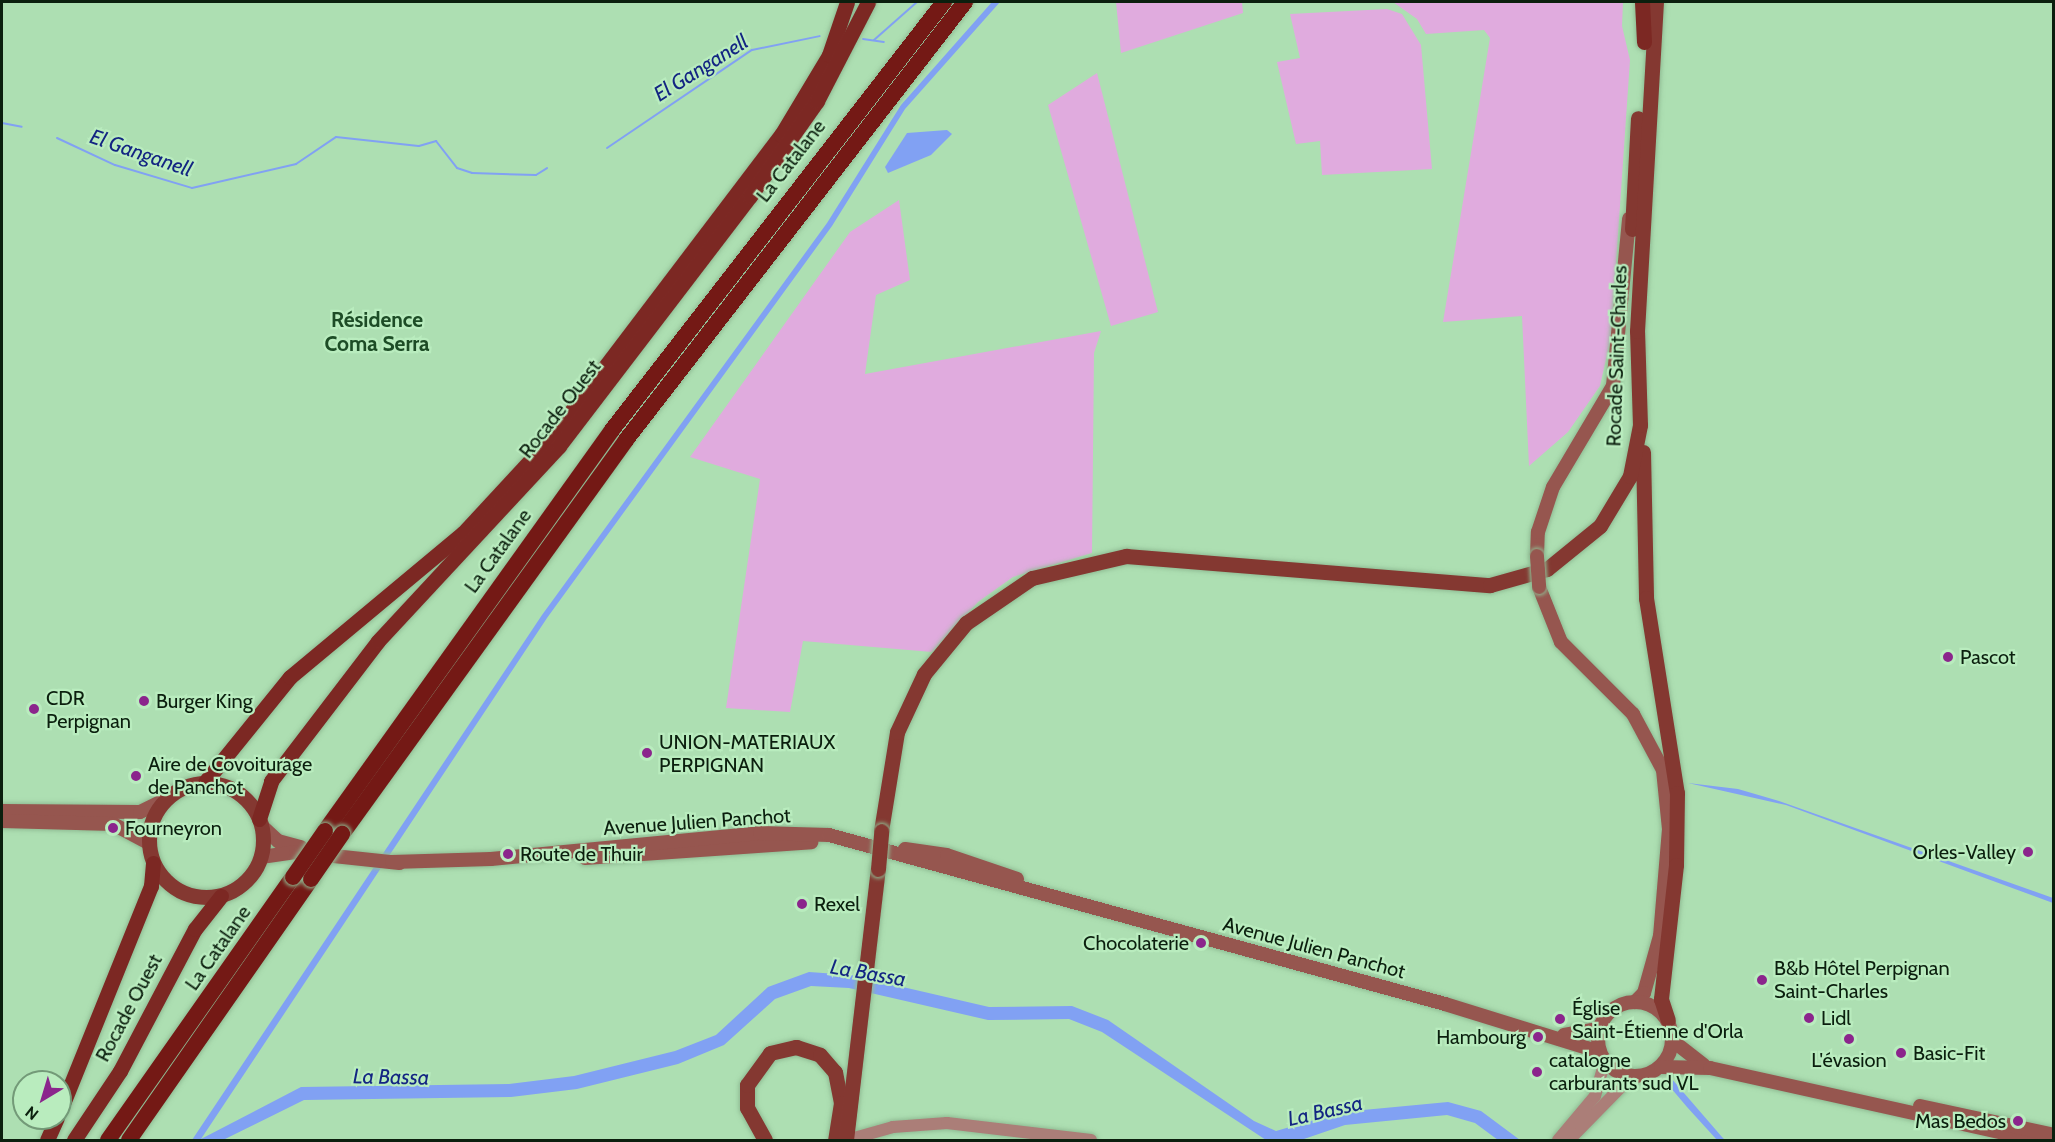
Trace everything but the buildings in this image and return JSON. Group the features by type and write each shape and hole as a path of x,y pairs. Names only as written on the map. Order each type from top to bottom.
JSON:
{"highway":[{"name":"Rocade Ouest","path":"205,782 291,677 463,533 550,439 781,135 829,55 847,2"},
{"name":"Rocade Ouest","path":"261,823 271,781 378,641 560,447 750,196 817,101 869,2"},
{"name":"La Catalane","path":"129,1140 310,879 334,833 625,412 944,2"},
{"name":"La Catalane","path":"108,1140 293,877 334,833 646,412 965,2"},
{"path":"1642,2 1644,42"},
{"name":"Rocade Ouest","path":"72,1081 151,886 153,863"},
{"name":"Rocade Ouest","path":"74,1140 120,1071 195,929 221,896"}],"main road":[{"name":"Rocade Saint-Charles","path":"1334,573 1478,579 1513,574 1566,549 1600,516 1622,476 1630,444 1634,181 1647,2"},
{"name":"Rocade Saint-Charles","path":"846,1140 844,1116 863,1009 881,831 897,732 912,695 953,636 1012,589 1051,571 1126,556 1490,585 1547,569 1586,541 1617,504 1635,457 1640,262 1656,2"},
{"path":"1634,181 1619,363 1606,403 1545,506 1537,556 1539,587 1561,642 1633,714 1664,770 1669,829 1660,936 1644,993 1635,1002 1612,1010 1599,1029 1602,1056 1631,1077 1661,1067 1710,1068 2036,1140"},
{"path":"1640,262 1646,597 1677,793 1676,866 1661,999 1673,1041 1661,1067"},
{"path":"2,811 140,812 166,799 205,782 234,790 261,823 261,858 245,882 221,896 186,894 166,882 153,863 148,843 154,814 166,799"},
{"path":"2,821 113,824 148,843"},
{"name":"Avenue Julien Panchot","path":"261,823 288,844 368,859"},
{"name":"Avenue Julien Panchot","path":"261,858 296,852 460,869 758,844 860,842 1535,1030 1602,1056"},
{"path":"1635,1002 1648,1004 1668,1020"},
{"name":"Avenue Julien Panchot","path":"1535,1030 1576,1037 1599,1029"},
{"path":"1673,1041 1710,1068"},
{"path":"765,1140 747,1108 747,1085 760,1062 785,1047 808,1049 829,1063 840,1091 844,1116 836,1140"},
{"path":"1835,1095 1950,1111 2054,1135"}],"street":[{"path":"1558,1140 1595,1096 1602,1056"},
{"path":"1568,1140 1631,1077"},
{"path":"846,1140 893,1127 947,1123 1091,1140"}],"shaded area":[{"path":"1116,2 1242,2 1243,13 1121,53"},
{"path":"1393,2 1623,2 1622,26 1630,60 1611,337 1600,386 1568,432 1529,466 1522,316 1443,322 1490,38 1484,30 1426,34 1417,19"},
{"path":"1387,9 1402,14 1421,45 1432,169 1322,175 1320,141 1296,144 1277,62 1300,58 1290,14"},
{"path":"1097,73 1158,312 1111,326 1048,105"},
{"path":"899,200 910,280 876,295 865,374 1101,331 1094,353 1092,553 1013,577 978,602 932,652 803,641 790,712 726,708 760,479 690,457 850,232"}],"water":[{"path":"992,2 1000,2 905,109 832,226 547,618 201,1139 301,1087 509,1084 574,1076 675,1051 716,1035 768,987 809,972 851,975 989,1007 1072,1006 1108,1020 1254,1121 1276,1131 1342,1112 1448,1102 1481,1111 1520,1140 1498,1140 1475,1123 1447,1115 1345,1125 1301,1140 1266,1140 1102,1032 1069,1019 988,1020 849,988 811,986 775,999 724,1045 678,1064 577,1089 511,1097 304,1100 223,1140 192,1140 542,615 827,223 901,105"},
{"path":"947,130 952,134 931,155 888,173 885,167 907,133"},
{"path":"1688,783 1738,789 1779,801 2053,898 2053,903 1786,805"},
{"path":"1671,1078 1725,1140 1717,1140 1687,1107 1665,1081"}],"waterway":[{"path":"874,40 917,2"},
{"name":"El Ganganell","path":"607,148 752,50 820,36"},
{"name":"El Ganganell","path":"863,39 884,42"},
{"path":"2,123 22,127"},
{"name":"El Ganganell","path":"57,138 115,165 192,188 296,164 336,137 419,146 436,141 457,168 472,173 536,175 547,168"}],"place":[{"name":"Pascot","path":"1948,657"},
{"name":"Burger King","path":"144,701"},
{"name":"CDR Perpignan","path":"34,709"},
{"name":"UNION-MATERIAUX PERPIGNAN","path":"647,753"},
{"name":"Aire de Covoiturage de Panchot","path":"136,776"},
{"name":"Fourneyron","path":"113,828"},
{"name":"Orles-Valley","path":"2028,852"},
{"name":"Route de Thuir","path":"508,854"},
{"name":"Rexel","path":"802,904"},
{"name":"Chocolaterie","path":"1201,943"},
{"name":"B&b Hôtel Perpignan Saint-Charles","path":"1762,980"},
{"name":"Lidl","path":"1809,1018"},
{"name":"Église Saint-Étienne d'Orla","path":"1560,1019"},
{"name":"Hambourg","path":"1538,1037"},
{"name":"L'évasion","path":"1849,1039"},
{"name":"Basic-Fit","path":"1901,1053"},
{"name":"catalogne carburants sud VL","path":"1537,1072"},
{"name":"Mas Bedos","path":"2018,1121"}],"district":[{"name":"Résidence Coma Serra","path":"377,332"}],"water label":[{"name":"La Bassa","path":"868,973"},
{"name":"La Bassa","path":"391,1077"},
{"name":"La Bassa","path":"1325,1111"}]}
